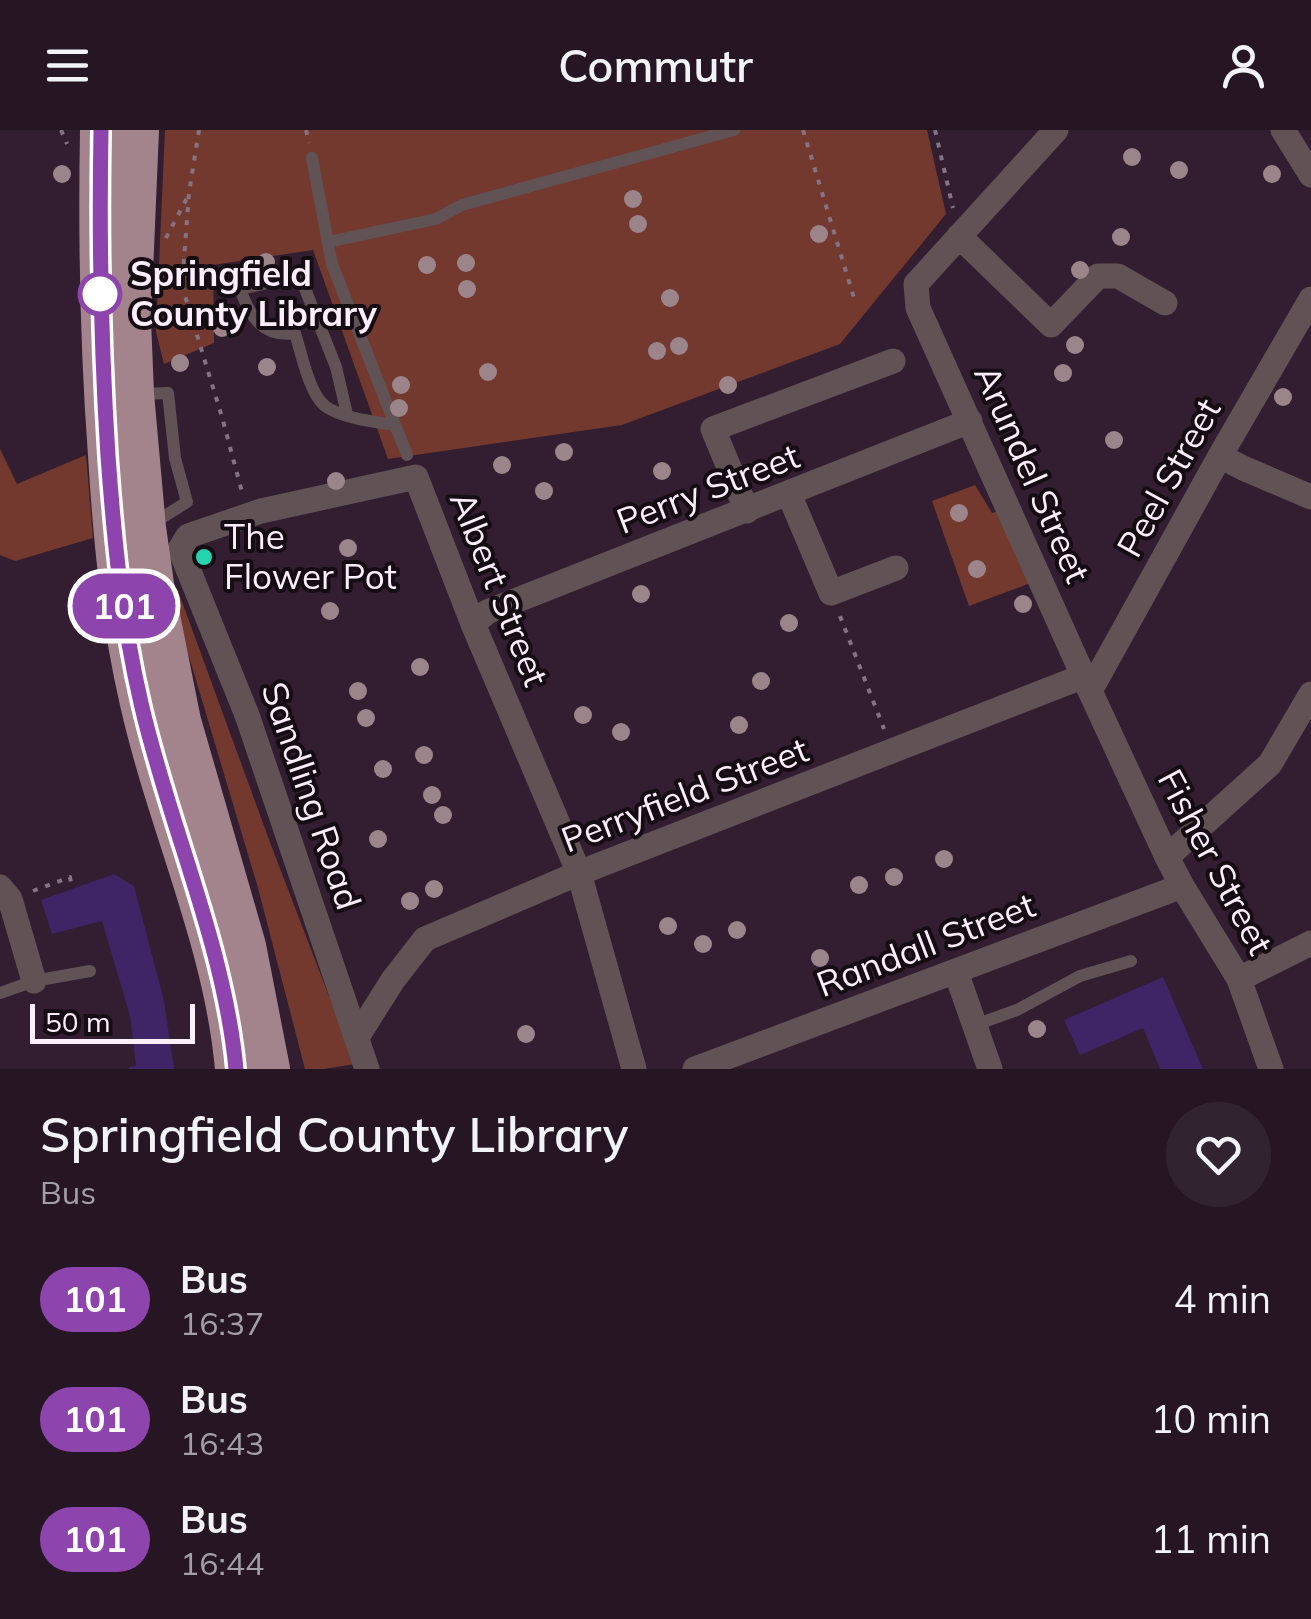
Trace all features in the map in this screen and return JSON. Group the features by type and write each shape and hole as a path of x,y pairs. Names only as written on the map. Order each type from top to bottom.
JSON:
{"highway":[{"path":"101,130 99,246 104,394 113,522 131,655 141,706 216,955 234,1038 236,1069"},
{"path":"138,130 130,320 133,394 162,539 154,591 180,722 245,946 269,1069"}],"street":[{"path":"1056,130 959,236 1052,325 1098,276 1118,276 1165,303"},
{"path":"1283,130 1311,176"},
{"name":"Arundel Street","path":"959,236 916,284 918,308 1087,684"},
{"name":"Peel Street","path":"1087,684 1311,300"},
{"path":"746,511 714,429 892,361"},
{"name":"Perry Street","path":"473,624 487,612 970,421"},
{"path":"1220,456 1311,497"},
{"name":"Albert Street","path":"162,539 188,536 408,463 579,874 634,1069"},
{"path":"790,494 831,593 896,568"},
{"name":"Sandling Road","path":"162,539 247,715 367,1069"},
{"name":"Perryfield Street","path":"357,1037 424,939 892,751 1087,684"},
{"name":"Fisher Street","path":"1087,684 1167,857 1238,979 1271,1069"},
{"path":"1167,857 1270,764 1311,694"},
{"name":"Randall Street","path":"694,1069 1182,886"},
{"path":"5,893 34,981"},
{"path":"1238,979 1311,943"},
{"path":"956,972 990,1069"}],"lane":[{"path":"671,130 675,146"},
{"path":"328,242 436,219 462,204 734,130"},
{"path":"312,158 332,264 408,463"},
{"path":"347,414 336,367 300,276 240,289 247,308 270,332 295,333 315,394 326,407 362,420 394,424"},
{"path":"975,1025 1017,1010 1080,976 1131,961"},
{"path":"0,993 34,981 90,971"}],"path":[{"path":"200,130 182,286 242,492 261,510"},
{"path":"803,130 854,298"},
{"path":"936,130 959,236"},
{"path":"831,593 892,751"},
{"path":"5,893 70,878 72,889"}],"shaded area":[{"path":"165,130 927,130 946,214 840,344 622,425 388,459 313,250 213,265 214,343 164,364 156,332"},
{"path":"0,449 17,484 86,455 93,538 15,561 0,555"},
{"path":"975,485 992,513 999,511 1033,582 969,606 932,501"},
{"path":"177,588 355,1064 305,1069 258,888 171,596"}],"building":[{"path":"114,874 134,886 164,1001 174,1069 129,1069 136,1066 130,1016 102,921 52,934 41,900"},
{"path":"1163,977 1203,1069 1160,1069 1143,1028 1080,1055 1064,1020"}],"bus line":[{"name":"101","path":"101,130 103,375 113,522 131,655 170,812 216,955 234,1038 236,1069"}],"place":[{"name":"Springfield County Library","path":"100,294"},
{"name":"The Flower Pot","path":"204,557"}]}
